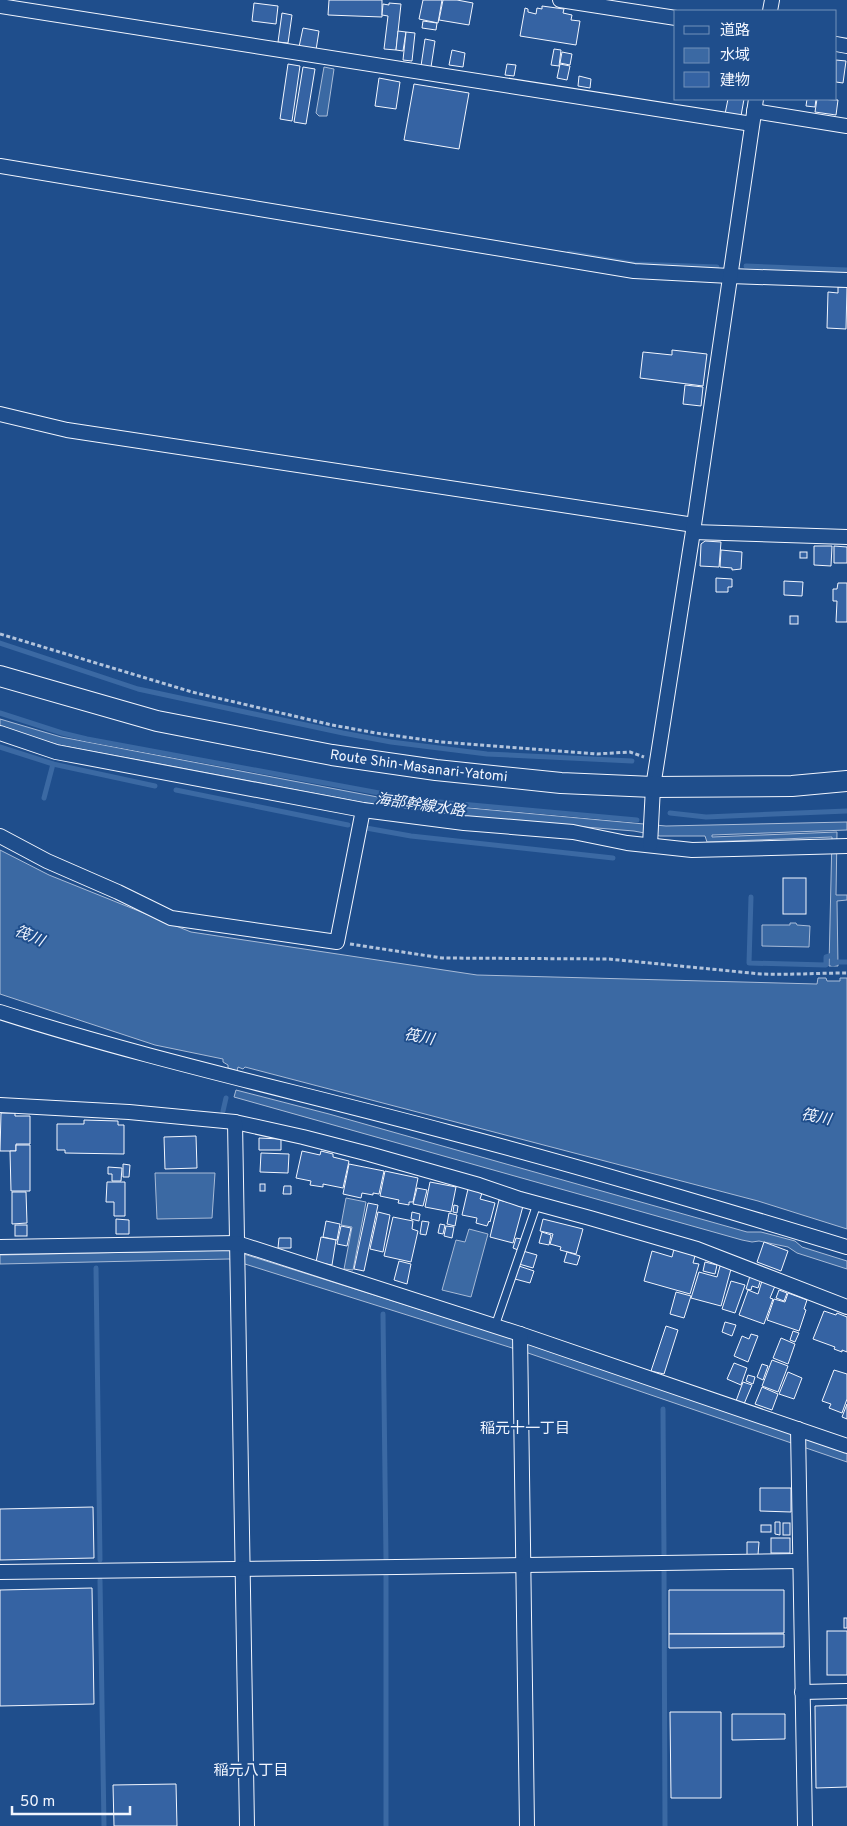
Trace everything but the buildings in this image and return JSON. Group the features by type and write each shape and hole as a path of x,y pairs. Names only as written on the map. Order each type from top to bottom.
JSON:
{"main road":[{"name":"Route Shin-Masanari-Yatomi","path":"0,676 158,721 332,756 436,770 560,783 653,787 792,786 847,781"}],"street":[{"path":"560,0 674,18"},
{"path":"0,6 674,100"},
{"path":"675,100 847,126"},
{"path":"650,836 656,765 694,529 754,111"},
{"path":"0,166 634,271 847,280"},
{"path":"0,414 66,430 694,529 847,537"},
{"path":"0,733 56,752 363,810 464,823 573,832 627,843 650,836 692,850 839,846"},
{"path":"0,836 46,862 118,892 171,918 337,942 363,810"},
{"path":"0,1012 134,1052 450,1132 718,1208 847,1247"},
{"path":"0,1105 129,1112 235,1122 369,1154 697,1249 847,1307"},
{"path":"235,1122 247,1826"},
{"path":"0,1247 237,1252 495,1326 799,1437 847,1446"},
{"path":"520,1335 527,1826"},
{"path":"799,1437 805,1826"},
{"path":"0,1572 800,1561"},
{"path":"802,1692 847,1692"}],"lane":[{"path":"495,1326 537,1204"}],"path":[{"path":"0,634 192,692 376,734 441,742 597,754 630,752 641,755 656,765"},
{"path":"337,942 442,958 609,959 761,974 847,973"}],"water":[{"path":"324,67 334,69 327,116 319,116 316,113"},
{"name":"海部幹線水路","path":"0,719 61,737 404,802 666,826 847,822 847,830 712,835 712,837 837,832 836,895 847,895 847,900 837,901 838,966 829,966 832,837 707,842 705,836 660,836 634,831 424,814 59,745 0,728"},
{"name":"筏川","path":"0,850 49,875 191,932 477,975 817,984 818,978 826,978 827,981 840,981 840,978 847,978 847,1229 758,1201 245,1067 243,1069 238,1067 237,1071 228,1068 223,1059 155,1045 0,994"},
{"path":"790,923 810,926 809,947 762,946 762,925 790,925"},
{"path":"236,1090 329,1114 747,1232 761,1232 795,1241 802,1247 847,1261 847,1269 797,1253 788,1247 759,1241 742,1240 234,1097"},
{"path":"155,1173 215,1173 212,1218 157,1219"},
{"path":"346,1198 366,1202 353,1270 344,1269 352,1227 341,1225"},
{"path":"469,1229 488,1234 471,1297 442,1290 456,1240 465,1242"},
{"path":"231,1250 511,1338 847,1453 847,1462 528,1353 229,1259 0,1264 0,1255"}],"waterway":[{"path":"569,253 634,264 717,267"},
{"path":"746,266 847,270"},
{"path":"0,643 138,689 391,742 487,754 632,761"},
{"name":"海部幹線水路","path":"0,713 87,739 417,800 637,820"},
{"path":"0,747 53,764 155,786"},
{"path":"44,798 53,764"},
{"path":"176,790 348,825"},
{"path":"670,813 706,817 847,811"},
{"path":"366,828 411,836 613,858"},
{"path":"751,897 749,963 826,965 826,957 833,955"},
{"path":"833,964 847,962"},
{"path":"223,1111 226,1098"},
{"path":"96,1268 100,1560"},
{"path":"383,1314 386,1559"},
{"path":"663,1409 664,1555"},
{"path":"664,1568 665,1826"},
{"path":"386,1575 386,1826"},
{"path":"100,1580 104,1826"}],"district":[{"name":"稲元十一丁目","path":"525,1429"},
{"name":"稲元八丁目","path":"251,1771"}]}
